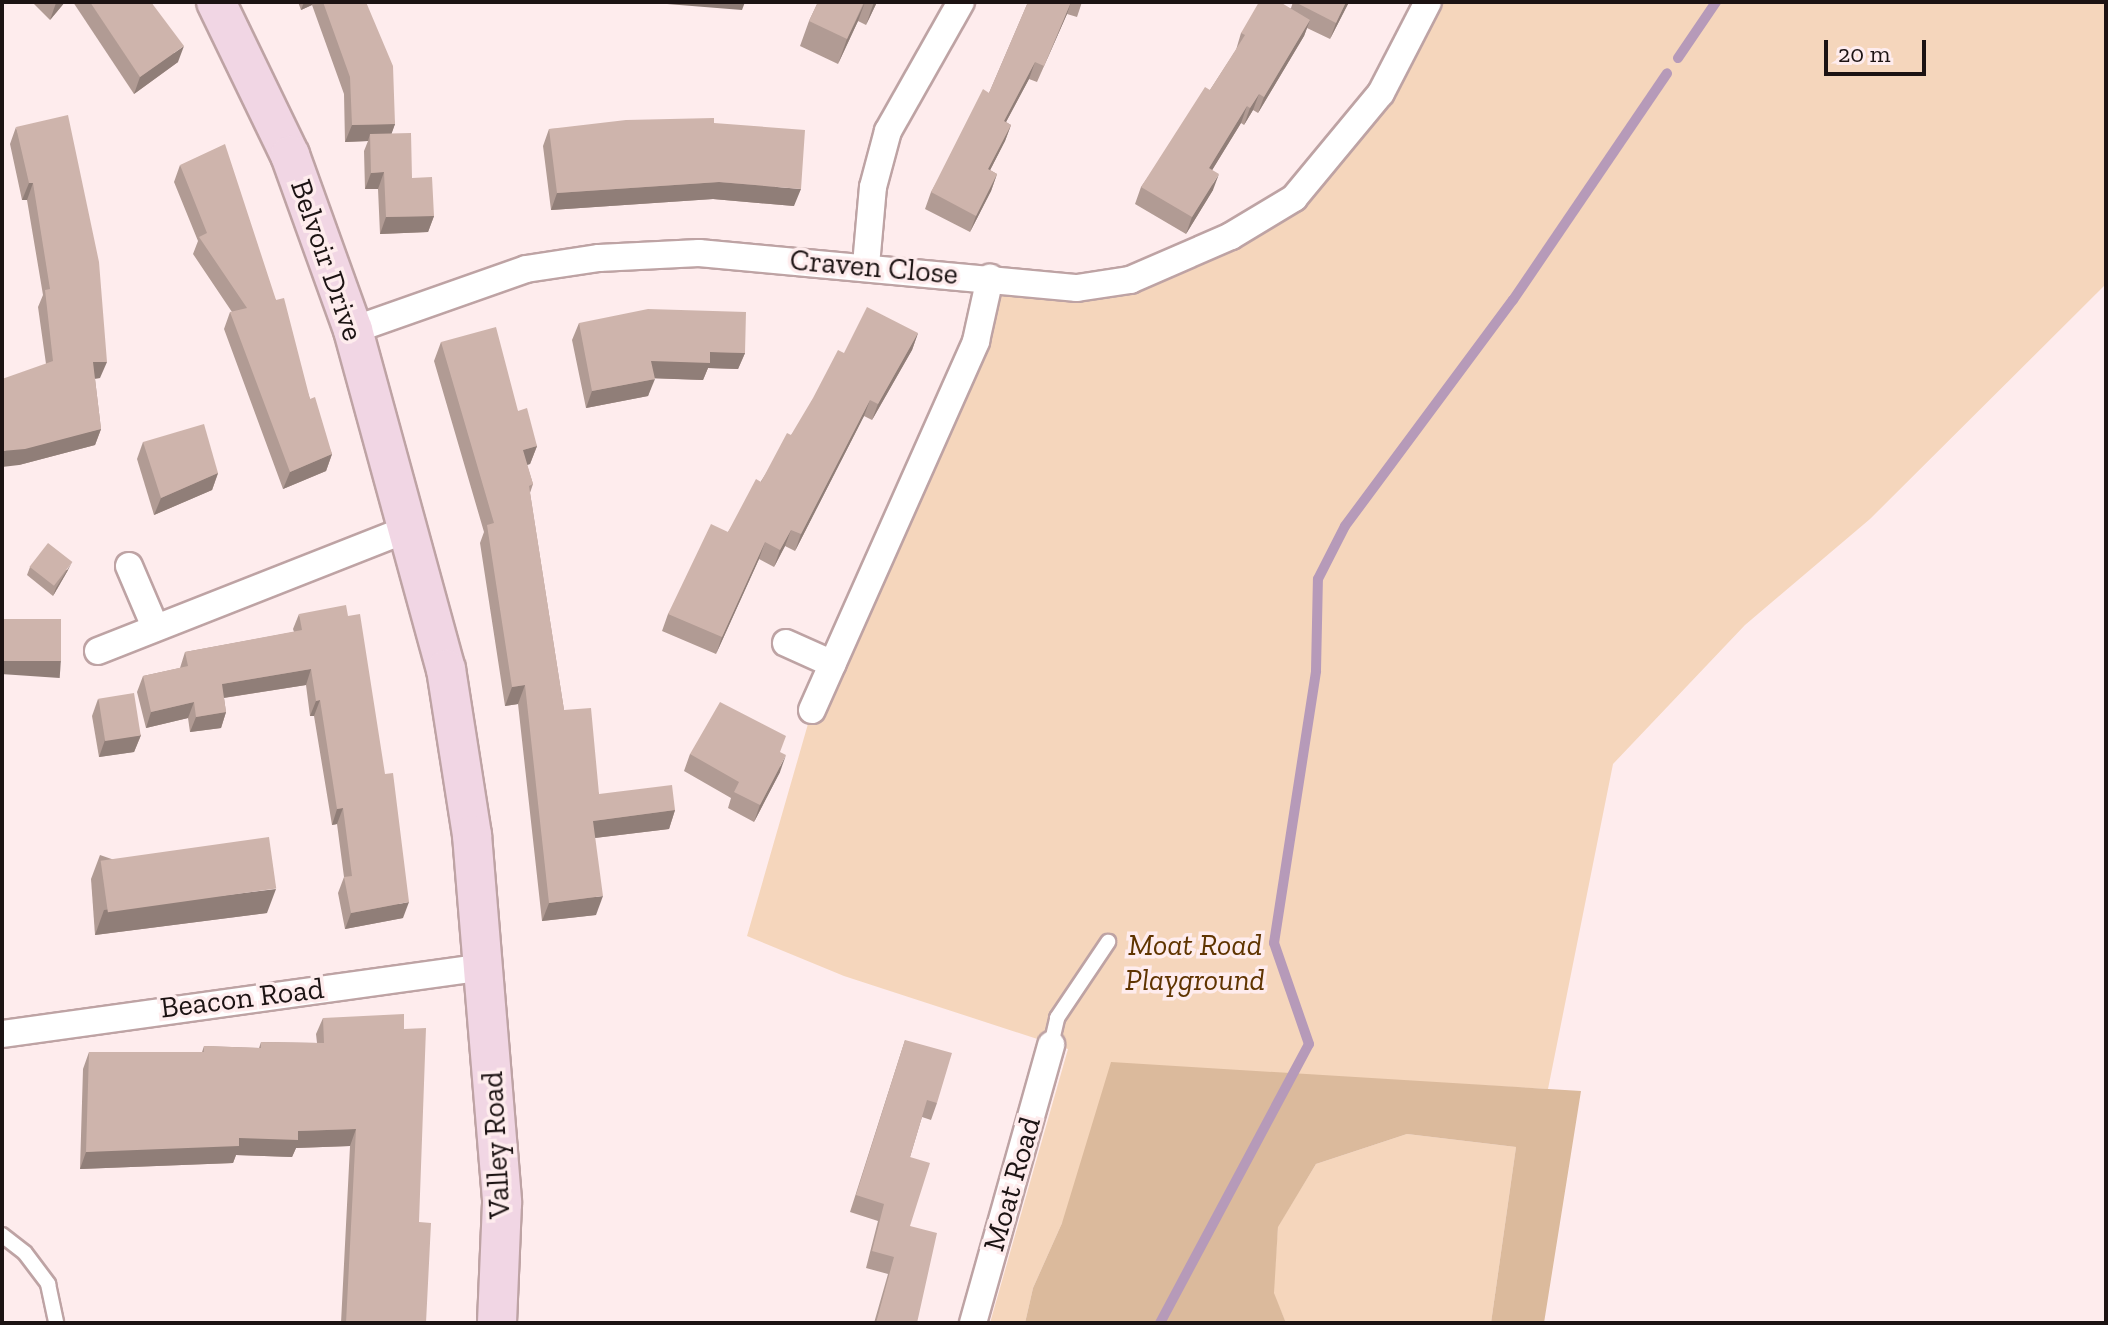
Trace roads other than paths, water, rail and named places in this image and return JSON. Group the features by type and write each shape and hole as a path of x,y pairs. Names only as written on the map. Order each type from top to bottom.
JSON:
{"street":[{"name":"Belvoir Drive","path":"216,2 290,155 353,330 410,528 446,669 472,835 483,967"},
{"path":"866,265 873,187 888,131 961,2"},
{"path":"990,278 1077,288 1130,280 1231,236 1294,198 1381,93 1428,2"},
{"name":"Craven Close","path":"353,330 526,269 599,258 699,253 990,278 976,341 812,710"},
{"path":"98,651 410,528"},
{"path":"129,566 155,627"},
{"path":"786,643 833,664"},
{"name":"Beacon Road","path":"2,1034 483,967"},
{"name":"Valley Road","path":"483,967 502,1203 497,1323"},
{"name":"Moat Road","path":"973,1323 1051,1045"}],"lane":[{"path":"1051,1045 1057,1018 1108,942"},
{"path":"2,1235 25,1253 48,1284 56,1323"}],"waterway":[{"path":"1678,58 1716,2"},
{"path":"1160,1323 1309,1044 1274,943 1316,671 1318,579 1345,526 1513,300 1667,73"}],"park label":[{"name":"Moat Road Playground","path":"1195,962"}]}
